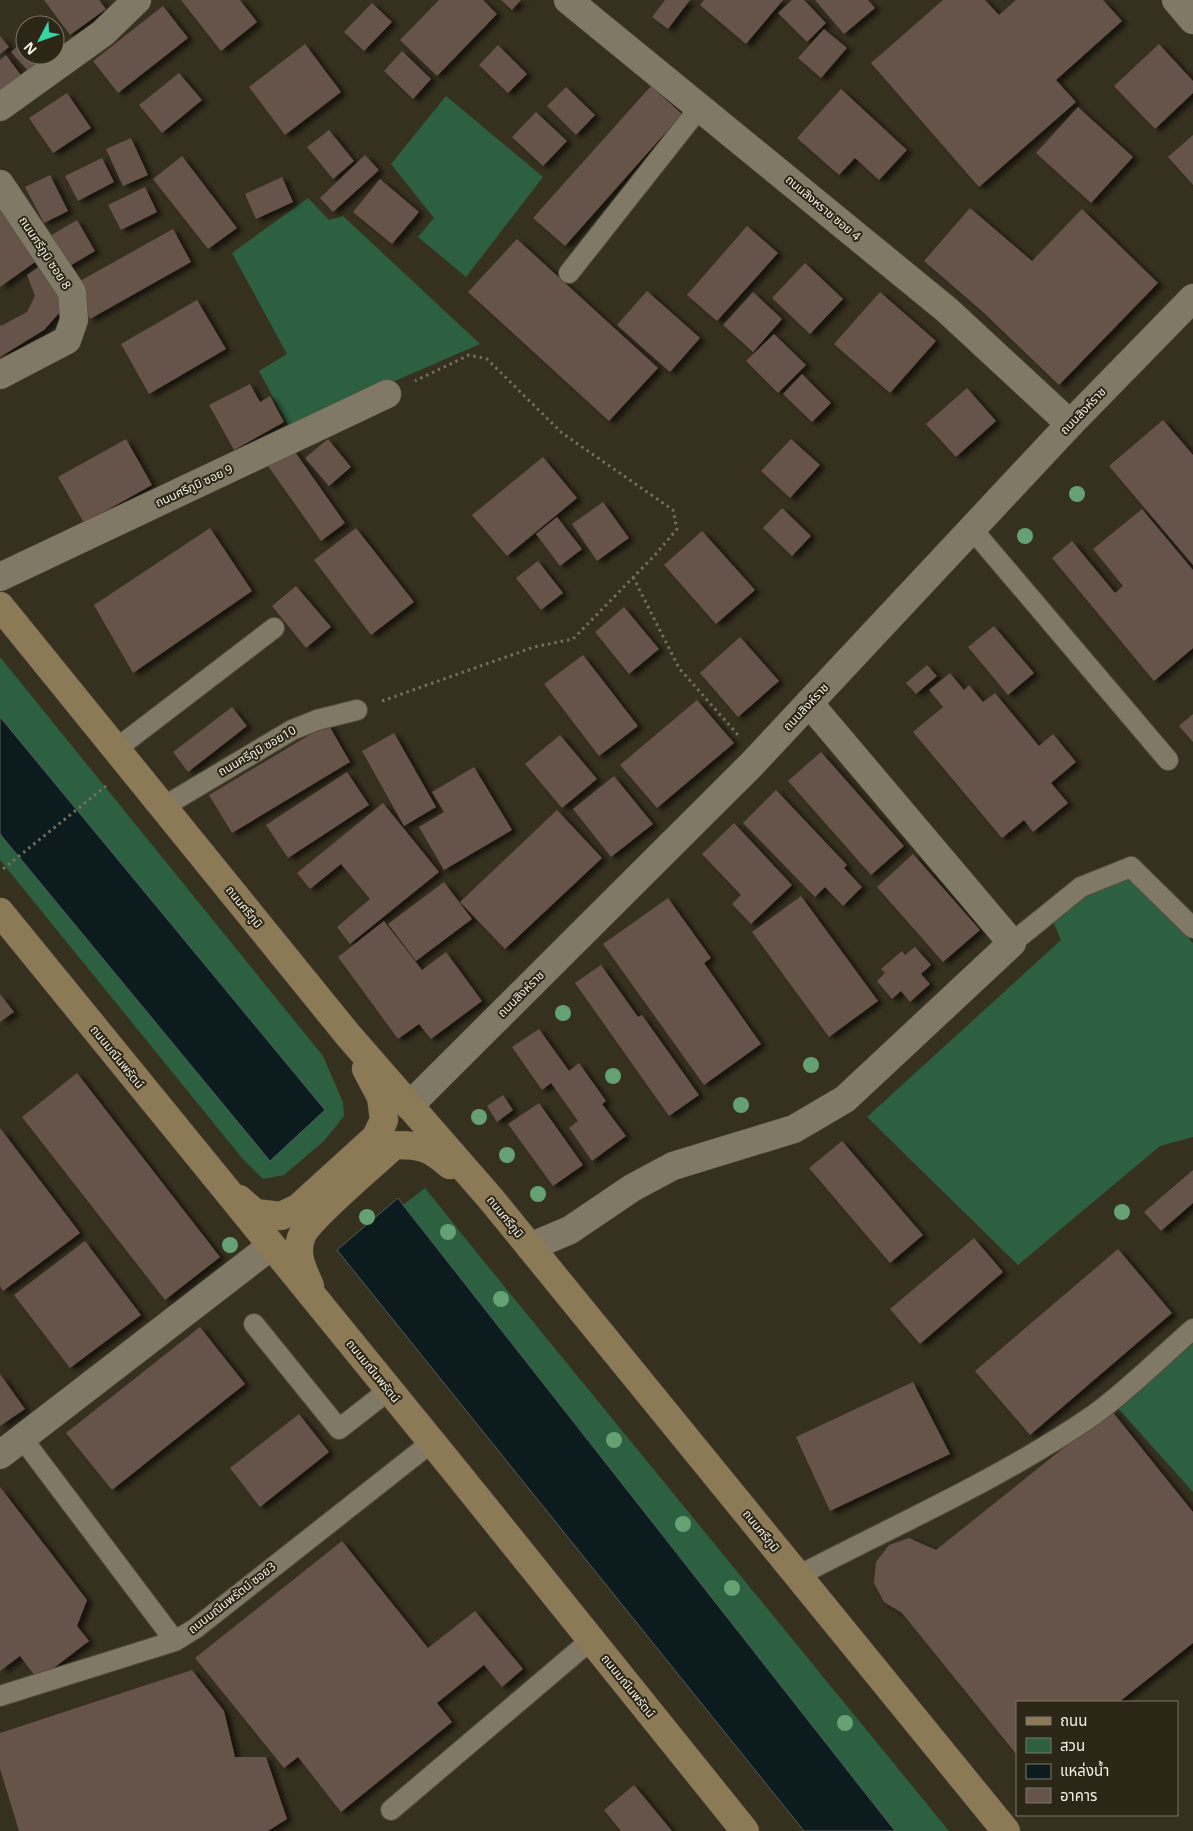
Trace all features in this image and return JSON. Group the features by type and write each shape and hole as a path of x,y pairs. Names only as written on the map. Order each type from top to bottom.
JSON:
{"main road":[{"name":"ถนนศรีภูมิ","path":"0,606 348,1035 491,1199 1006,1831"},
{"name":"ถนนมณีนพรัตน์","path":"0,912 432,1442 745,1831"},
{"path":"348,1035 381,1098 385,1141"},
{"path":"319,1305 299,1262 300,1237 307,1212 385,1141 419,1145 437,1154 491,1199"},
{"path":"217,1179 255,1213 281,1216 307,1212"}],"street":[{"path":"0,107 103,33 137,0"},
{"name":"ถนนสิงหราช ซอย 4","path":"568,0 947,310 1070,424"},
{"path":"1176,0 1193,20"},
{"name":"ถนนศรีภูมิ ซอย 8","path":"0,184 72,292 74,320 67,340 0,375"},
{"name":"ถนนสิงห์ราช","path":"409,1106 752,764 1070,424 1193,298"},
{"name":"ถนนศรีภูมิ ซอย 9","path":"0,577 387,394"},
{"path":"530,1247 570,1230 632,1188 673,1166 794,1129 844,1099 1012,943 810,703"},
{"path":"0,1455 271,1246"}],"lane":[{"path":"569,272 700,107"},
{"path":"972,530 1168,760"},
{"path":"116,749 274,628"},
{"name":"ถนนศรีภูมิ ซอย10","path":"163,807 292,730 317,720 358,710"},
{"path":"1012,943 1081,887 1132,867 1193,928"},
{"path":"254,1324 339,1428 389,1390"},
{"path":"798,1576 985,1480 1049,1443 1096,1413 1193,1329"},
{"path":"22,1438 175,1640"},
{"name":"ถนนมณีนพรัตน์ ซอย3","path":"0,1696 175,1640 196,1628 432,1442"},
{"path":"391,1810 591,1640"}],"path":[{"path":"358,710 534,648 573,639 677,529 674,510 562,433 487,359 470,355 387,394"},
{"path":"633,577 679,668 738,735 752,764"},
{"path":"3,869 108,784"}],"green space":[{"path":"446,96 543,177 466,277 418,237 434,218 391,164"},
{"path":"308,198 329,220 343,216 480,344 289,427 259,371 287,354 232,253"},
{"path":"0,657 323,1056 343,1102 344,1116 324,1141 284,1175 263,1179 242,1158 0,860"},
{"path":"1130,877 1193,943 1193,1137 1160,1146 1018,1265 867,1117 1061,940 1052,919 1085,892"},
{"path":"425,1188 949,1831 895,1831 403,1205"},
{"path":"1193,1340 1193,1492 1117,1407"}],"water":[{"path":"0,717 325,1110 270,1161 0,834"},
{"path":"398,1198 895,1831 804,1831 337,1250"}],"building":[{"path":"44,0 99,0 106,9 70,35 65,28 65,15 55,15"},
{"path":"181,0 240,0 257,22 221,51"},
{"path":"439,0 483,0 497,14 437,76 400,40"},
{"path":"501,0 521,0 512,10"},
{"path":"665,0 690,0 668,29 652,17"},
{"path":"704,0 783,0 746,44 700,5"},
{"path":"792,0 804,0 826,23 807,42 778,13"},
{"path":"815,0 868,0 875,8 844,34"},
{"path":"943,0 985,0 999,15 1016,0 1103,0 1122,21 1056,80 1076,102 979,187 871,63"},
{"path":"372,3 392,22 364,51 344,32"},
{"path":"163,6 188,38 118,93 93,61"},
{"path":"824,29 847,48 821,78 798,58"},
{"path":"0,36 9,47 0,54"},
{"path":"305,44 341,92 285,135 249,87"},
{"path":"1159,44 1193,81 1193,93 1155,129 1114,86"},
{"path":"498,45 527,74 508,93 479,65"},
{"path":"15,49 15,56 11,52"},
{"path":"402,51 431,79 413,99 384,71"},
{"path":"6,55 23,78 0,94 0,60"},
{"path":"23,65 38,65 30,73"},
{"path":"179,73 202,100 162,133 139,105"},
{"path":"651,86 682,114 565,246 533,218"},
{"path":"566,87 595,115 576,135 547,106"},
{"path":"841,89 907,150 879,180 855,158 839,175 797,138"},
{"path":"67,93 91,128 53,153 29,118"},
{"path":"1078,107 1133,157 1091,203 1036,153"},
{"path":"536,112 567,141 543,166 512,137"},
{"path":"329,130 354,161 333,179 307,147"},
{"path":"1193,135 1193,185 1168,157"},
{"path":"131,138 148,175 123,186 106,149"},
{"path":"365,155 379,170 333,212 320,198"},
{"path":"182,156 237,228 208,249 153,179"},
{"path":"102,158 114,182 78,201 65,176"},
{"path":"50,175 68,211 44,223 25,187"},
{"path":"282,177 293,202 256,219 245,194"},
{"path":"380,179 419,212 392,244 353,212"},
{"path":"145,187 157,212 121,230 108,205"},
{"path":"0,205 38,260 0,287"},
{"path":"970,208 1032,261 1082,209 1158,283 1059,385 983,312 924,261"},
{"path":"77,220 95,251 63,270 45,239"},
{"path":"747,226 778,253 717,321 687,295"},
{"path":"173,229 191,262 90,319 71,286"},
{"path":"517,239 658,368 609,421 468,292"},
{"path":"805,263 843,299 810,334 772,298"},
{"path":"43,264 57,285 61,311 44,330 0,357 0,324 1,326 27,312 35,296 27,275"},
{"path":"647,291 700,338 670,372 617,325"},
{"path":"753,292 782,319 753,352 723,325"},
{"path":"880,292 936,341 890,393 834,344"},
{"path":"197,300 226,349 149,394 121,344"},
{"path":"774,334 806,365 778,393 746,361"},
{"path":"802,374 831,403 812,422 783,394"},
{"path":"250,384 260,402 270,396 284,422 234,450 209,405"},
{"path":"967,388 996,421 956,457 926,424"},
{"path":"1163,420 1193,455 1193,565 1109,466"},
{"path":"126,439 152,485 84,523 58,477"},
{"path":"328,439 351,467 329,486 305,458"},
{"path":"791,439 820,465 790,498 761,471"},
{"path":"293,449 345,523 321,541 268,466"},
{"path":"543,457 577,498 507,556 472,515"},
{"path":"603,502 629,538 597,561 572,524"},
{"path":"782,508 811,536 792,556 763,528"},
{"path":"1142,509 1193,570 1193,648 1154,681 1052,558 1072,541 1115,593 1123,586 1093,549"},
{"path":"557,517 582,549 560,566 536,534"},
{"path":"210,528 252,591 133,673 94,605"},
{"path":"356,528 414,602 371,635 314,560"},
{"path":"702,531 755,590 716,624 664,565"},
{"path":"538,561 563,593 541,610 516,578"},
{"path":"296,586 331,627 306,648 272,606"},
{"path":"624,607 659,649 629,674 595,632"},
{"path":"994,626 1034,673 1008,695 968,647"},
{"path":"740,637 779,681 738,717 700,673"},
{"path":"583,655 638,726 599,756 544,684"},
{"path":"927,665 937,676 916,694 906,683"},
{"path":"950,673 964,690 969,685 983,702 995,693 1039,746 1053,734 1076,762 1051,783 1068,803 1033,832 1024,820 1002,838 913,732 943,707 929,690"},
{"path":"697,700 734,743 657,808 620,765"},
{"path":"232,707 247,726 188,772 173,752"},
{"path":"1193,714 1193,742 1179,726"},
{"path":"328,724 350,762 232,833 209,795"},
{"path":"394,733 436,807 404,826 362,751"},
{"path":"560,735 597,779 562,808 525,764"},
{"path":"821,752 904,846 871,875 788,781"},
{"path":"474,767 512,830 444,870 419,827 444,812 432,792"},
{"path":"347,772 369,805 288,858 266,825"},
{"path":"614,776 653,824 611,857 573,809"},
{"path":"776,790 847,865 844,868 862,887 843,906 825,887 815,897 743,823"},
{"path":"383,803 439,872 350,944 337,927 370,899 341,864 310,889 297,873"},
{"path":"557,810 602,858 505,949 460,902"},
{"path":"734,823 792,885 751,924 732,904 741,895 702,854"},
{"path":"913,854 980,930 943,962 877,887"},
{"path":"444,882 472,919 416,961 388,924"},
{"path":"801,896 878,1001 829,1037 752,932"},
{"path":"668,898 711,958 704,963 761,1044 704,1085 603,944"},
{"path":"384,921 422,970 446,952 482,1001 431,1039 419,1024 398,1039 338,957"},
{"path":"915,947 931,965 921,974 930,984 910,1002 901,991 892,999 877,981 885,973 881,969 902,951 905,955"},
{"path":"601,965 638,1017 642,1015 699,1095 669,1116 575,983"},
{"path":"0,994 14,1012 0,1022"},
{"path":"539,1029 569,1071 579,1063 606,1101 602,1104 626,1136 592,1161 569,1128 578,1121 551,1083 542,1090 512,1047"},
{"path":"77,1073 220,1257 165,1300 22,1117"},
{"path":"503,1095 513,1110 497,1122 487,1106"},
{"path":"539,1103 583,1165 553,1186 508,1124"},
{"path":"0,1128 80,1233 3,1291 0,1286"},
{"path":"842,1141 923,1235 890,1263 809,1168"},
{"path":"1193,1170 1193,1203 1161,1231 1144,1212"},
{"path":"974,1238 1003,1272 920,1344 890,1309"},
{"path":"85,1241 141,1315 70,1368 14,1295"},
{"path":"1118,1249 1172,1313 1030,1435 975,1371"},
{"path":"200,1327 245,1384 112,1490 66,1433"},
{"path":"0,1374 25,1409 0,1426"},
{"path":"913,1382 950,1454 830,1511 796,1437"},
{"path":"1111,1410 1193,1512 1193,1643 1120,1701 1016,1701 1016,1754 902,1613 884,1602 874,1583 876,1562 889,1545 909,1538 936,1550"},
{"path":"299,1414 329,1452 260,1507 230,1468"},
{"path":"0,1487 87,1600 77,1626 89,1641 38,1680 20,1656 0,1671"},
{"path":"342,1541 428,1648 475,1611 523,1669 502,1687 484,1665 437,1703 452,1722 341,1812 298,1757 284,1768 195,1658"},
{"path":"192,1670 224,1711 235,1757 266,1757 287,1819 268,1831 19,1831 0,1769 0,1733"},
{"path":"634,1785 672,1831 621,1831 604,1810"}]}
